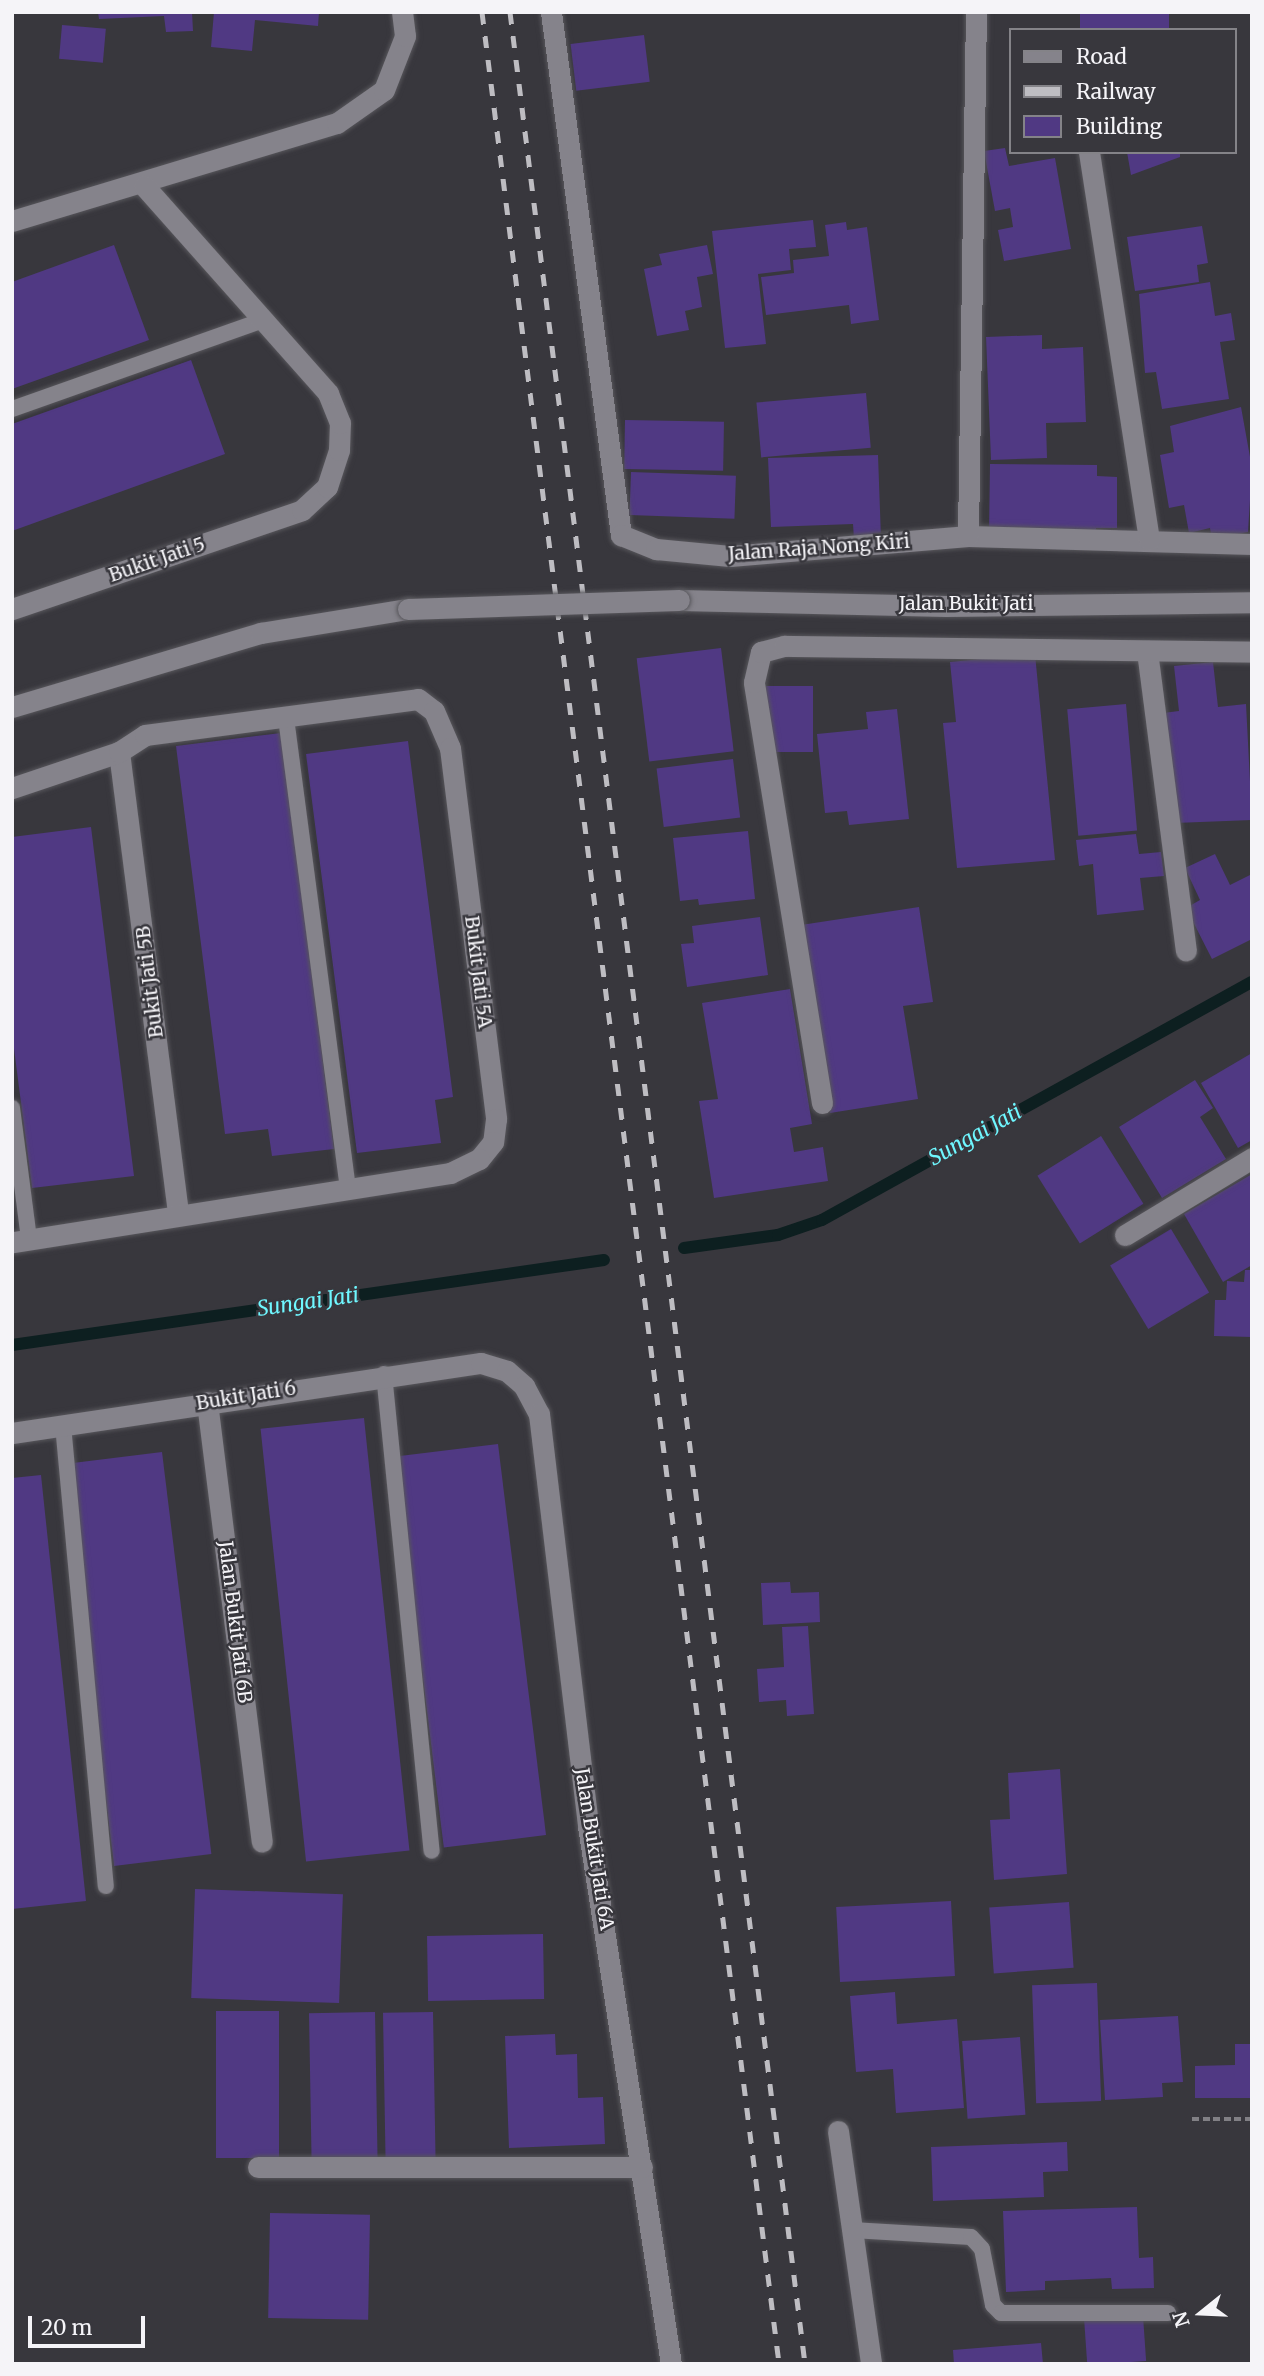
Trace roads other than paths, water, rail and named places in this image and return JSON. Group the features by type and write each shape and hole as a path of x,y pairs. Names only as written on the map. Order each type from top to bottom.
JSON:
{"street":[{"path":"16,216 145,186 337,123 384,89 405,36 402,12"},
{"name":"Jalan Raja Nong Kiri","path":"551,12 621,535 656,549 730,556 968,536 1252,544"},
{"path":"968,536 976,12"},
{"path":"1089,154 1149,539"},
{"path":"145,186 264,320"},
{"name":"Bukit Jati 5","path":"12,609 302,510 327,486 340,423 328,393 264,320"},
{"name":"Jalan Bukit Jati","path":"12,707 261,633 408,609 679,600 946,606 1252,602"},
{"path":"822,1104 754,681 761,652 784,646 1252,652"},
{"path":"1147,651 1186,950"},
{"name":"Bukit Jati 5A","path":"12,788 119,752 145,735 418,699 434,710 450,748 496,1119 493,1142 479,1159 450,1173 178,1213 21,1241"},
{"name":"Bukit Jati 5B","path":"119,752 178,1213"},
{"path":"1125,1235 1252,1158"},
{"name":"Bukit Jati 6","path":"12,1433 384,1374 481,1363"},
{"name":"Jalan Bukit Jati 6A","path":"481,1363 507,1371 524,1386 539,1414 588,1826 671,2364"},
{"name":"Jalan Bukit Jati 6B","path":"207,1402 262,1842"},
{"path":"838,2131 871,2364"},
{"path":"258,2166 642,2167"}],"lane":[{"path":"12,409 264,320"},
{"path":"286,718 348,1188"},
{"path":"12,1108 21,1241"},
{"path":"384,1374 432,1852"},
{"path":"63,1425 106,1886"},
{"path":"852,2230 971,2237 982,2249 993,2305 1001,2313 1168,2312"}],"waterway":[{"name":"Sungai Jati","path":"684,1248 778,1235 822,1220 1252,982"},
{"name":"Sungai Jati","path":"12,1345 604,1260"}],"railway":[{"path":"482,12 779,2364"},
{"path":"510,12 805,2364"}]}
